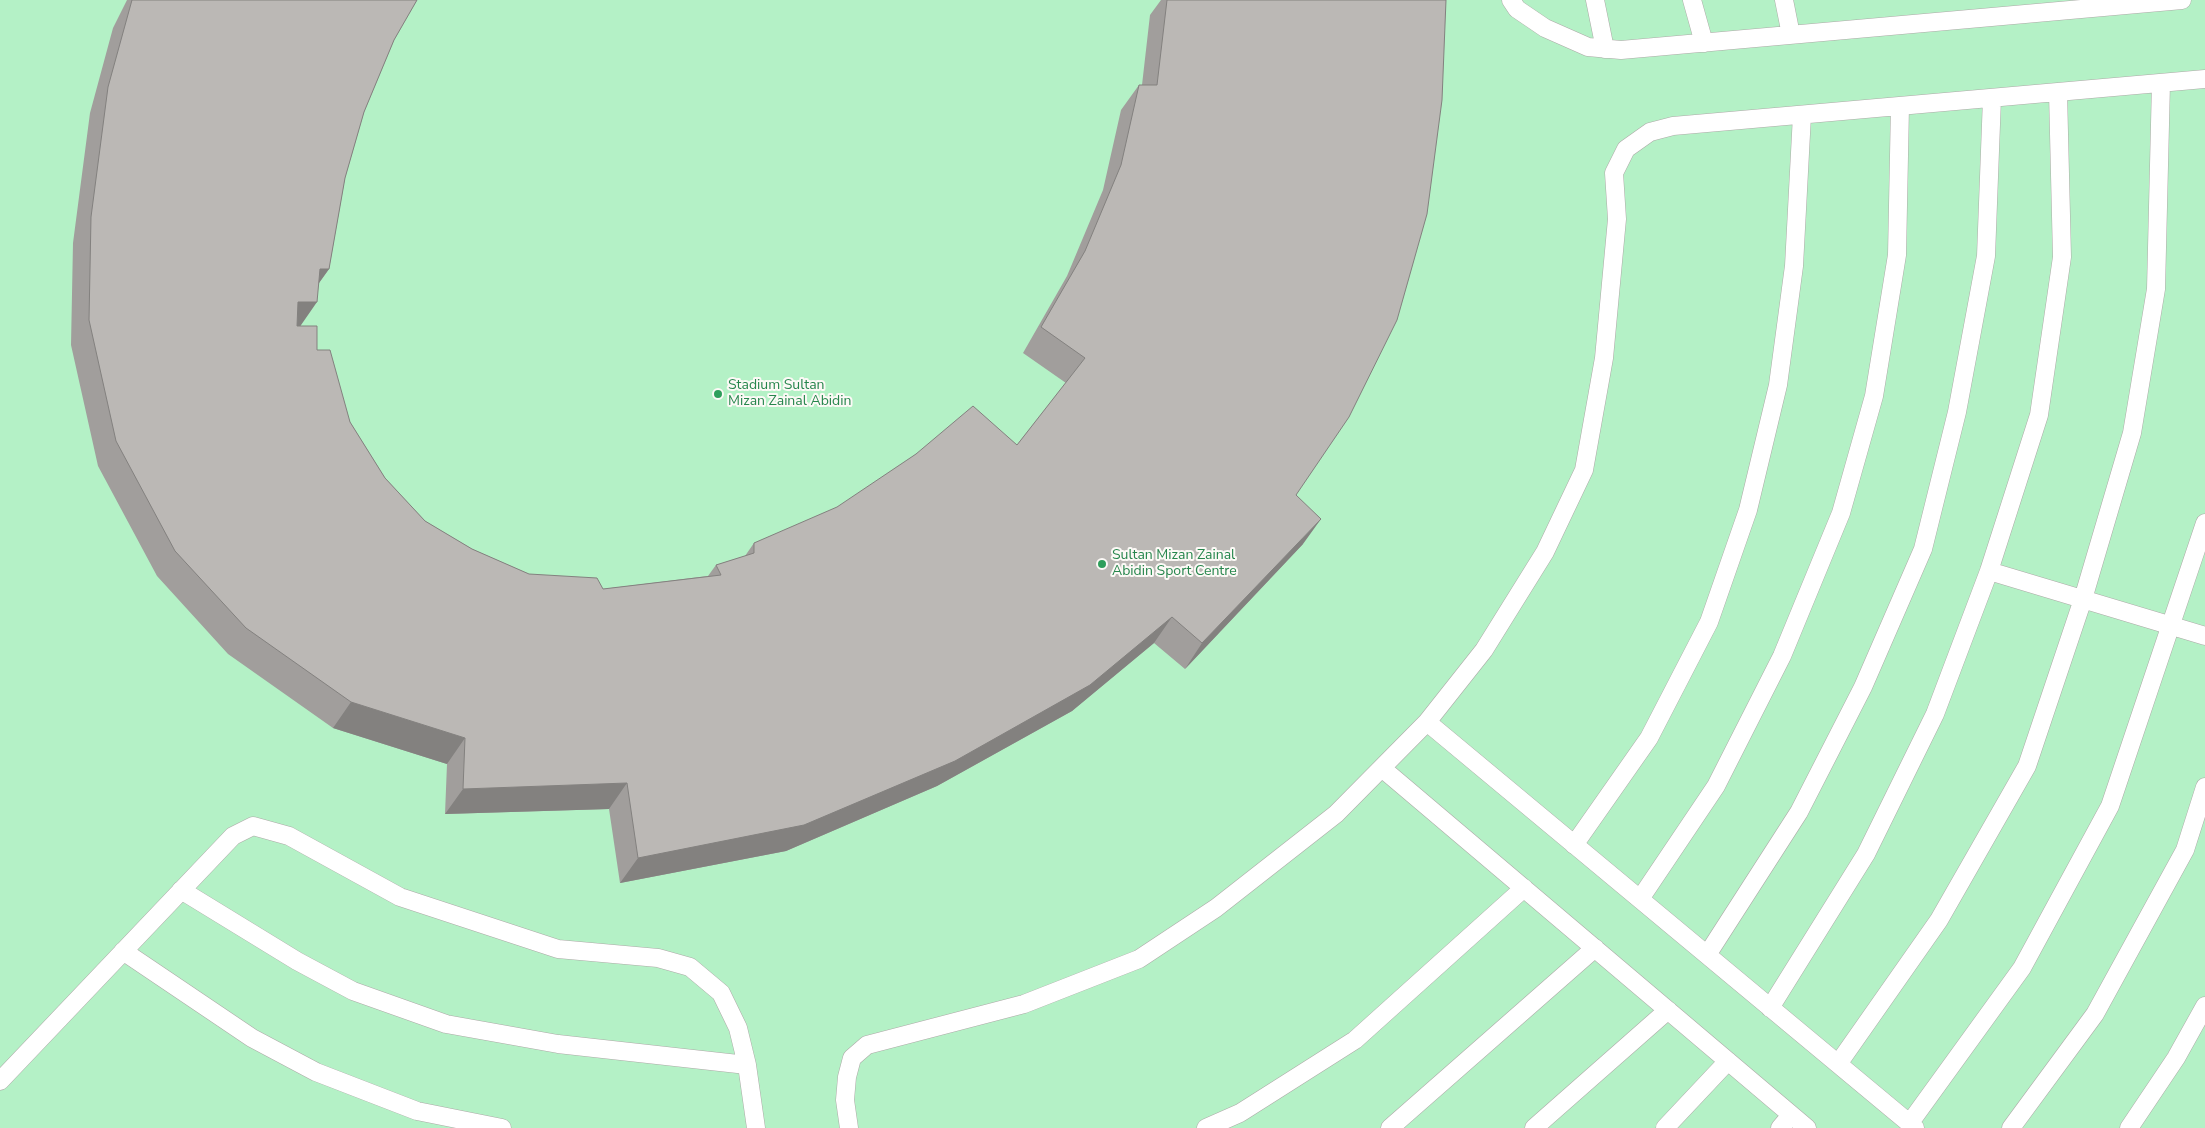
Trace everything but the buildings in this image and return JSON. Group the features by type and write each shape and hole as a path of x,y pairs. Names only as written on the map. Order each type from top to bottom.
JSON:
{"lane":[{"path":"1511,0 1516,9 1545,28 1588,47 1621,50 2182,0"},
{"path":"1595,0 1605,49"},
{"path":"1692,0 1704,43"},
{"path":"1784,0 1791,35"},
{"path":"848,1128 845,1100 846,1078 852,1058 867,1045 1024,1004 1139,959 1216,908 1336,814 1383,769 1427,722 1484,650 1525,585 1545,552 1584,470 1604,358 1617,219 1614,173 1626,149 1650,132 1673,126 2205,79"},
{"path":"1838,1064 1939,920 2027,766 2083,599 2132,433 2156,289 2161,83"},
{"path":"1770,1008 1866,854 1935,714 1989,571 2039,415 2062,257 2058,92"},
{"path":"1707,956 1799,812 1864,687 1924,549 1957,412 1986,256 1992,98"},
{"path":"1640,899 1716,786 1782,656 1841,513 1874,396 1897,255 1900,106"},
{"path":"1574,845 1650,738 1709,622 1748,510 1778,386 1793,275 1802,115"},
{"path":"1427,722 1912,1126 2022,968 2110,806 2205,523"},
{"path":"1989,571 2205,636"},
{"path":"1383,769 1728,1061 1785,1121 1807,1128"},
{"path":"2011,1128 2095,1014 2184,850 2205,787"},
{"path":"0,1081 233,836 253,826 289,836 400,897 558,950 658,958 690,967 721,993 738,1028 747,1065 756,1128"},
{"path":"1206,1128 1240,1113 1355,1040 1524,888"},
{"path":"181,890 297,961 353,991 446,1024 558,1044 747,1065"},
{"path":"1390,1128 1596,948"},
{"path":"123,950 252,1038 316,1072 417,1111 502,1128"},
{"path":"2129,1128 2176,1058 2205,1006"},
{"path":"1534,1128 1668,1010"},
{"path":"1665,1128 1728,1061"}],"green space":[{"name":"Sultan Mizan Zainal Abidin Sport Centre","path":"0,0 2205,0 2205,1128 0,1128"}],"place":[{"name":"Stadium Sultan Mizan Zainal Abidin","path":"718,394"},
{"name":"Sultan Mizan Zainal Abidin Sport Centre","path":"1102,564"}]}
